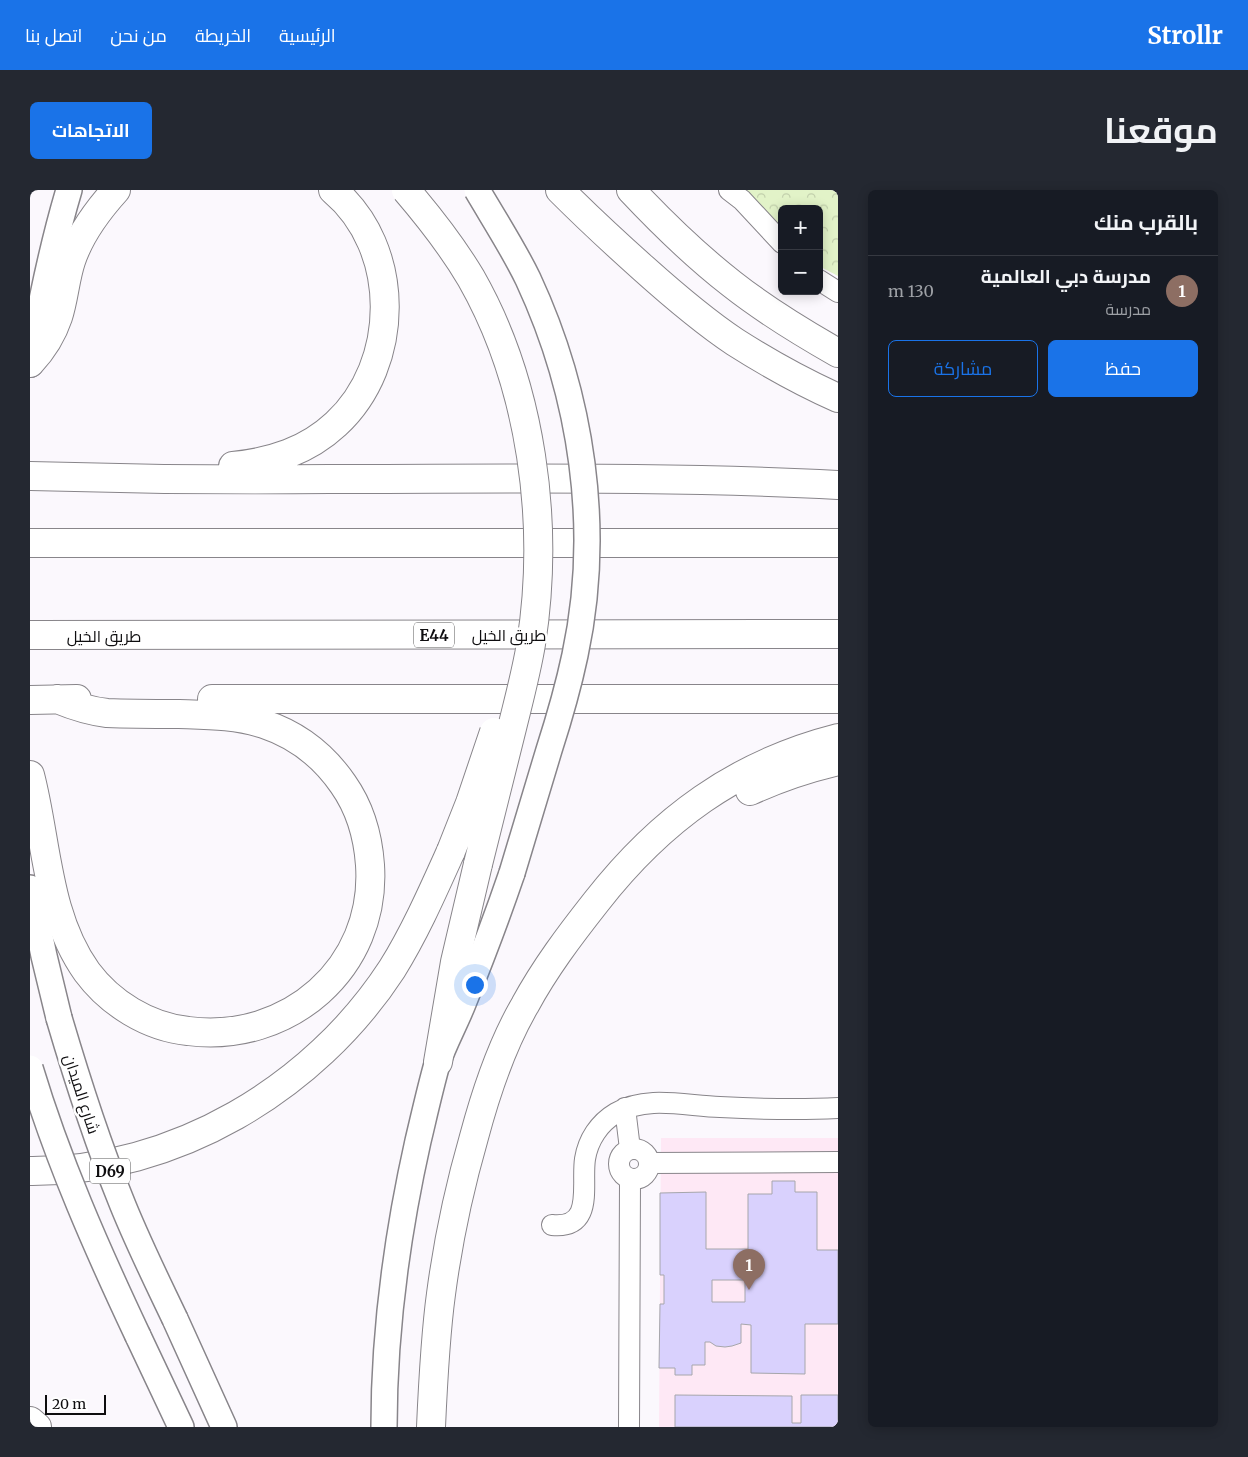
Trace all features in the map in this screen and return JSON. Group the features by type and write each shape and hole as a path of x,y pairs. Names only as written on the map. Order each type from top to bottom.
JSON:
{"highway":[{"path":"30,364 48,341 54,329 71,260 80,240 90,221 116,190"},
{"path":"149,479 189,469 246,464 285,456 304,448 337,424 362,392 378,354 383,332 385,311 384,289 373,247 363,227 351,209 333,190"},
{"path":"406,190 451,247 471,279 489,313 506,357 524,420 536,494 538,532 538,569 534,616 524,680 455,962 438,1062"},
{"path":"560,190 663,286 733,341 771,364 838,398"},
{"path":"583,190 663,286"},
{"path":"630,190 689,247 731,283 805,335 838,353"},
{"path":"30,476 149,479 631,479 838,485"},
{"path":"30,543 838,543"},
{"name":"طريق الخيل","path":"30,635 838,634"},
{"path":"30,1171 106,1163 172,1145 204,1132 266,1097 323,1052 371,998 392,968 426,905 451,851 470,803 493,735 512,697 524,680"},
{"path":"30,700 838,699"},
{"path":"30,775 50,878 66,935 76,955 93,979 120,1004 138,1016 180,1030 201,1033 223,1033 266,1024 304,1004 326,985 348,956 358,938 370,896 371,874 365,831 358,810 336,773 304,743 285,732 245,718 224,715 107,713 90,711 57,700"},
{"path":"431,1427 436,1338 447,1251 466,1166 486,1093 510,1034 544,971 592,907 626,866 652,839 676,819 729,782 760,766 838,738"},
{"path":"592,907 665,845 693,824 722,806 786,776 838,761"},
{"path":"30,1420 36,1427"}],"main road":[{"path":"30,364 38,315 69,190"},
{"path":"384,1427 386,1363 391,1302 398,1242 409,1182 438,1062 480,962 512,874 566,696 576,654 586,569 587,526 579,440 559,357 527,277 477,190"},
{"name":"شارع الميدان","path":"30,888 59,1018 77,1080 101,1149 121,1200 224,1427"},
{"name":"D69","path":"30,1068 56,1147 80,1210 181,1427"}],"lane":[{"path":"729,190 742,200 778,239"},
{"path":"823,283 838,292"},
{"path":"552,1225 560,1226 567,1224 579,1216 584,1203 587,1149 606,1120 625,1108 657,1103 769,1109 838,1108"},
{"path":"625,1108 630,1149"},
{"path":"630,1149 634,1149 642,1152 649,1163 648,1171 645,1175 638,1179 630,1180 622,1175 618,1162 622,1154 630,1149"},
{"path":"649,1163 838,1162"},
{"path":"629,1427 630,1180"}],"shaded area":[{"path":"661,1138 838,1138 838,1427 659,1427"}],"green space":[{"path":"738,190 838,190 838,276 823,268 823,205 778,205 778,233"}],"building":[{"path":"772,1181 795,1181 795,1192 817,1192 817,1250 838,1250 838,1324 805,1324 805,1374 751,1373 751,1325 741,1324 741,1343 725,1347 705,1342 705,1365 692,1365 692,1375 675,1375 675,1368 659,1368 660,1304 664,1304 664,1275 660,1275 660,1193 706,1192 706,1249 748,1249 748,1194 772,1194","holes":["712,1280 745,1280 745,1302 712,1302"]},
{"path":"675,1395 792,1396 792,1423 801,1423 801,1395 838,1395 838,1427 675,1427"}],"place":[{"name":"مدرسة دبي العالمية","path":"749,1290"}]}
